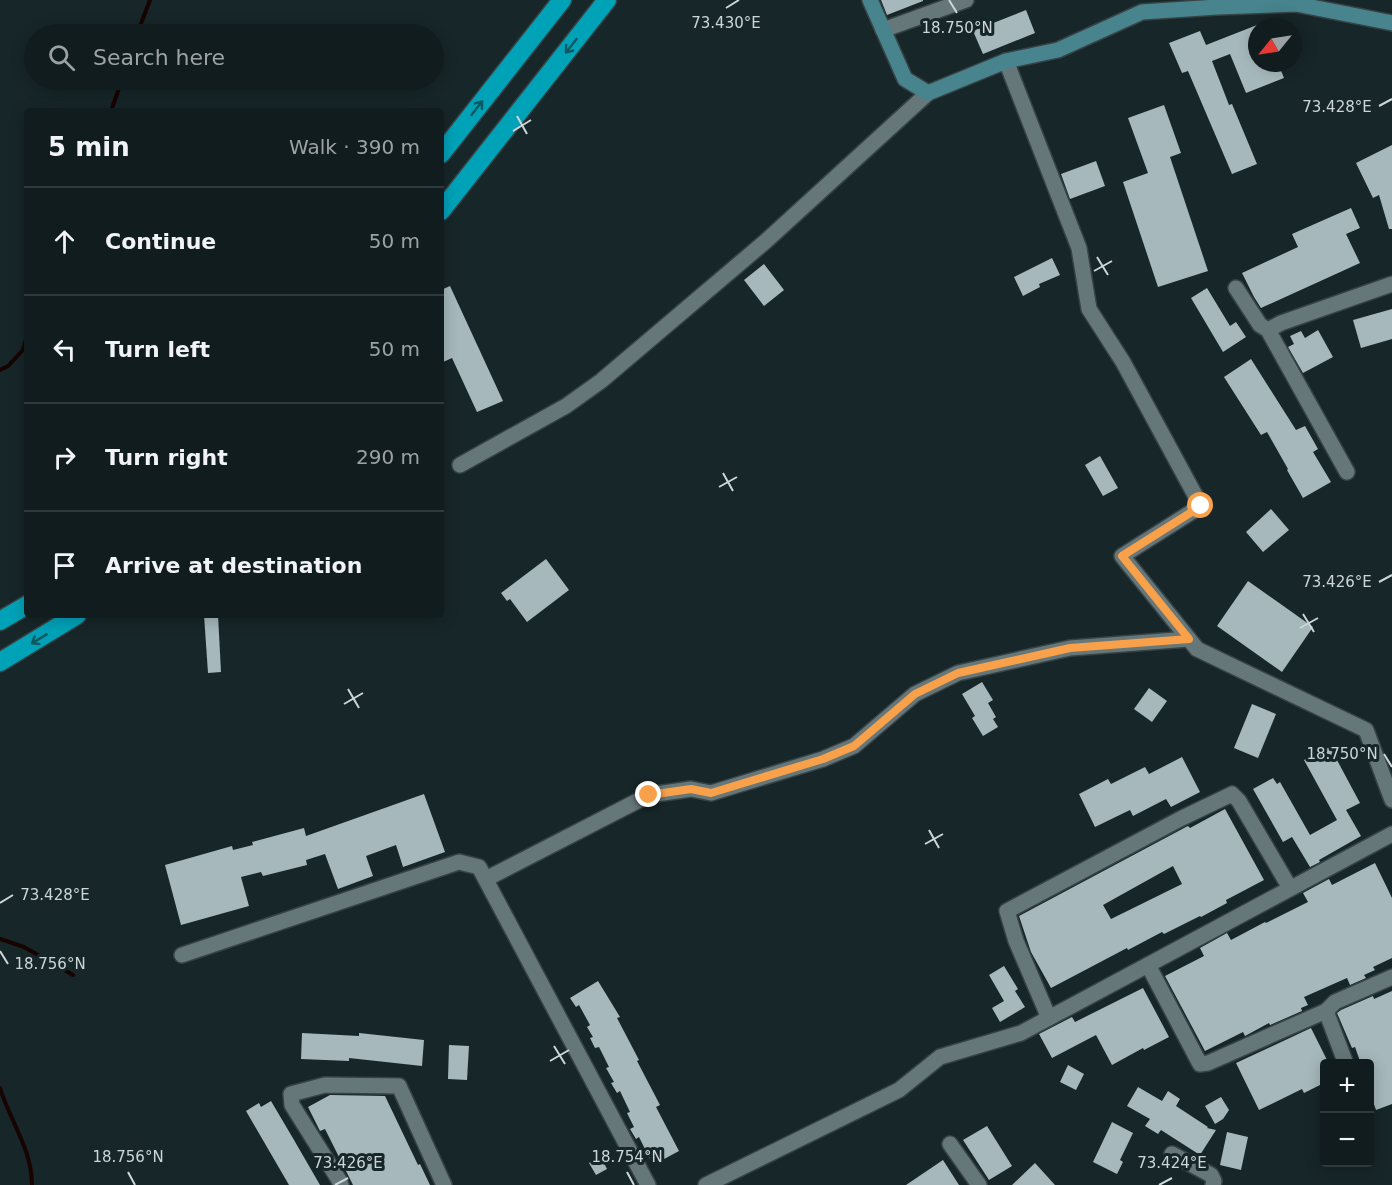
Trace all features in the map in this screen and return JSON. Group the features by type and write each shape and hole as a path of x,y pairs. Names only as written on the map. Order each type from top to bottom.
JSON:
{"highway":[{"path":"444,150 562,0"},
{"path":"444,208 607,0"},
{"path":"0,621 24,606"},
{"path":"0,662 72,618"}],"street":[{"path":"870,0 905,79 928,93"},
{"path":"883,30 966,0"},
{"path":"460,465 566,406 601,381 766,241 928,93 1006,61 1058,50 1142,12 1296,4 1392,23"},
{"path":"1006,61 1079,248 1089,309 1123,363 1201,506 1122,556 1197,649 1366,730 1392,800"},
{"path":"1268,330 1281,323 1392,284"},
{"path":"1236,288 1260,325 1268,330 1347,472"},
{"path":"486,879 649,795 691,789 711,793 823,759 854,746 915,694 958,673 1070,648 1189,639"},
{"path":"1049,1018 1016,941 1007,911 1232,794 1239,801 1290,888"},
{"path":"706,1185 899,1090 940,1057 1021,1033 1392,834"},
{"path":"182,955 459,862 479,867 648,1185"},
{"path":"1148,965 1200,1064 1208,1063 1326,1011 1335,1002 1392,977"},
{"path":"1326,1011 1344,1059"},
{"path":"341,1185 292,1104 291,1094 325,1085 399,1086 444,1185"},
{"path":"950,1144 979,1185"},
{"path":"1172,1154 1211,1175 1214,1185"}],"building":[{"path":"881,0 923,0 923,1 887,15"},
{"path":"1026,10 1035,33 983,54 973,31"},
{"path":"1248,29 1248,72 1282,72 1284,78 1246,93 1230,54 1212,61 1229,105 1232,104 1257,164 1232,174 1188,71 1182,73 1169,43 1200,31 1206,45"},
{"path":"1164,105 1181,153 1170,157 1208,271 1158,287 1123,182 1148,173 1128,118"},
{"path":"1392,145 1392,229 1389,229 1379,195 1373,198 1356,163"},
{"path":"1096,161 1105,186 1070,199 1061,174"},
{"path":"1351,208 1360,228 1346,234 1360,263 1261,308 1242,273 1298,247 1292,234"},
{"path":"1052,258 1060,275 1039,284 1040,287 1023,296 1014,277"},
{"path":"764,264 784,290 764,306 744,280"},
{"path":"450,286 503,401 477,412 452,358 444,362 444,289"},
{"path":"1207,288 1230,326 1236,322 1246,337 1223,352 1191,298"},
{"path":"1392,309 1392,339 1361,348 1353,320"},
{"path":"1318,330 1333,357 1303,373 1288,347 1294,344 1290,336 1301,331 1305,338"},
{"path":"1251,359 1296,430 1305,426 1318,449 1313,452 1331,482 1303,498 1267,432 1261,435 1224,377"},
{"path":"1100,456 1118,488 1103,496 1085,465"},
{"path":"1271,509 1289,530 1263,552 1246,532"},
{"path":"546,559 569,590 527,622 510,599 507,601 501,593"},
{"path":"1248,581 1313,627 1282,672 1217,626"},
{"path":"204,618 218,618 221,672 208,673"},
{"path":"982,682 993,700 988,703 996,717 993,719 998,727 983,736 962,694"},
{"path":"1149,688 1167,701 1152,722 1134,709"},
{"path":"1252,704 1276,714 1258,758 1234,748"},
{"path":"1330,747 1360,803 1346,810 1361,836 1310,867 1292,837 1283,842 1253,789 1273,778 1277,784 1280,782 1310,835 1337,820 1304,760"},
{"path":"1182,757 1200,792 1171,807 1166,799 1133,816 1130,810 1095,827 1079,794 1108,779 1111,784 1145,767 1149,774"},
{"path":"424,794 445,852 403,867 396,845 366,856 373,876 338,889 325,854 306,860 307,865 263,876 261,872 241,877 249,906 181,925 165,865 232,846 233,850 253,845 252,842 304,828 306,836"},
{"path":"1225,809 1264,880 1226,900 1227,903 1201,917 1164,934 1162,932 1128,950 1127,948 1051,988 1031,952 1019,916 1186,827 1190,828","holes":["1173,866 1182,884 1111,919 1103,905"]},
{"path":"1375,863 1392,898 1392,958 1373,967 1375,970 1364,975 1366,978 1350,985 1347,978 1304,997 1308,1005 1301,1008 1302,1011 1270,1025 1269,1023 1245,1036 1243,1032 1205,1051 1165,976 1204,956 1200,948 1227,933 1231,940 1308,902 1303,893 1329,879 1332,885"},
{"path":"1004,966 1018,989 1015,991 1025,1007 1000,1022 992,1008 1004,1001 989,975"},
{"path":"598,981 620,1017 617,1018 660,1105 656,1107 679,1151 653,1165 639,1137 636,1139 630,1129 634,1127 627,1113 630,1112 620,1091 617,1093 611,1083 614,1082 606,1068 609,1067 599,1047 595,1048 590,1038 593,1037 587,1027 590,1025 579,1005 576,1007 570,998"},
{"path":"1143,988 1169,1037 1112,1065 1096,1035 1052,1058 1039,1034 1072,1017 1075,1022"},
{"path":"1392,991 1392,1104 1376,1110 1374,1059 1359,1059 1337,1013 1373,996 1374,999"},
{"path":"1311,1028 1326,1059 1320,1059 1320,1085 1304,1093 1302,1089 1259,1110 1236,1063"},
{"path":"302,1033 359,1036 359,1033 424,1040 422,1066 349,1058 349,1061 301,1059"},
{"path":"449,1045 469,1046 467,1080 448,1079"},
{"path":"1068,1065 1084,1074 1076,1090 1060,1082"},
{"path":"1138,1087 1162,1101 1168,1091 1180,1099 1176,1106 1207,1128 1216,1130 1200,1155 1161,1130 1158,1134 1145,1126 1150,1119 1127,1106"},
{"path":"330,1095 385,1096 430,1185 353,1185 325,1129 320,1131 308,1107"},
{"path":"1221,1097 1229,1110 1223,1119 1215,1124 1205,1106"},
{"path":"271,1101 320,1185 289,1185 246,1111 259,1103 261,1107"},
{"path":"1112,1122 1133,1133 1120,1160 1123,1162 1117,1174 1093,1162"},
{"path":"987,1126 1012,1166 989,1180 963,1140"},
{"path":"1227,1132 1248,1137 1241,1170 1220,1165"},
{"path":"601,1157 607,1169 596,1175 589,1163"},
{"path":"943,1160 959,1185 906,1185"},
{"path":"1035,1163 1055,1185 1012,1185"}],"waterway":[{"path":"141,24 150,0"},
{"path":"112,108 118,90"},
{"path":"0,370 8,366 24,346"},
{"path":"0,939 24,947 73,975"},
{"path":"0,1088 25,1147 32,1185"}],"route":[{"path":"649,795 691,789 711,793 823,759 854,746 915,694 958,673 1070,648 1189,639 1122,556 1201,506"}]}
